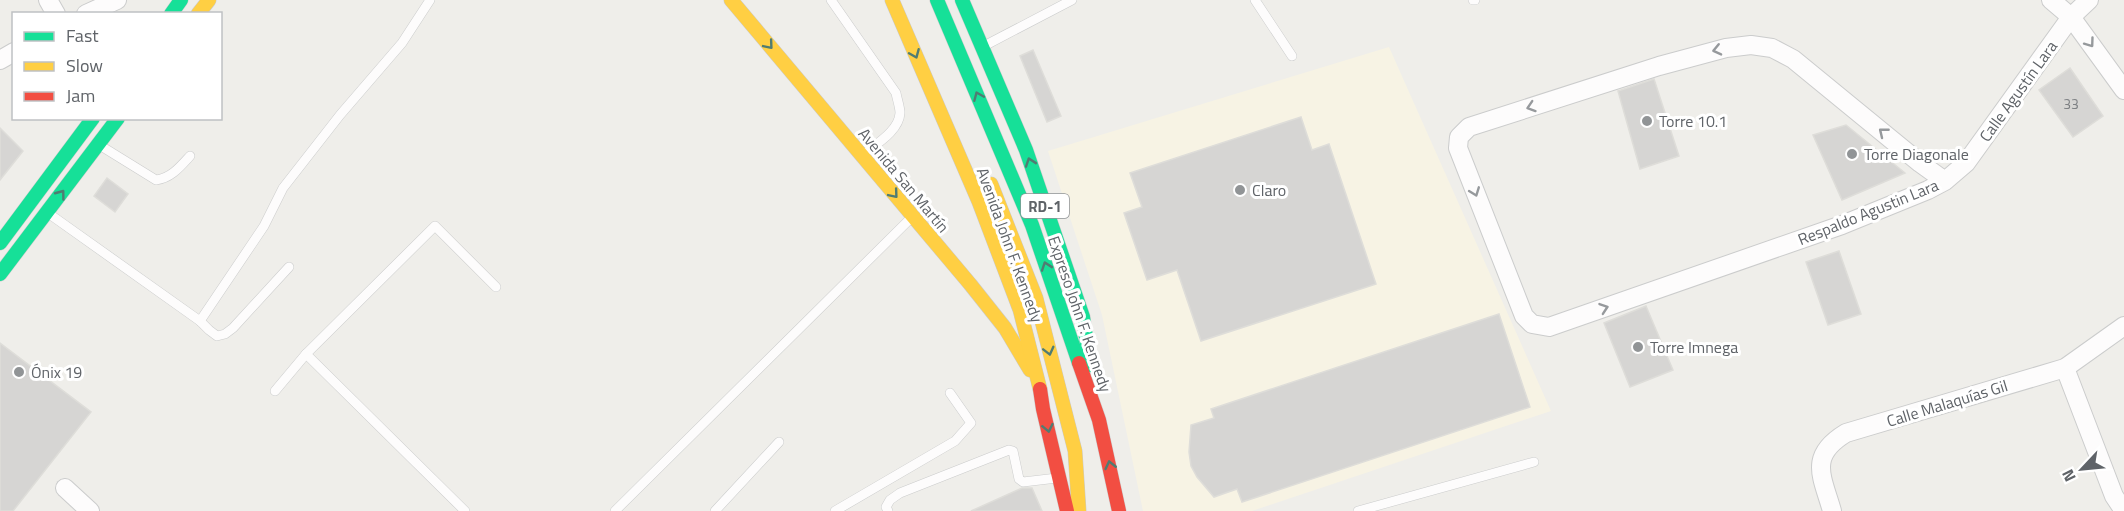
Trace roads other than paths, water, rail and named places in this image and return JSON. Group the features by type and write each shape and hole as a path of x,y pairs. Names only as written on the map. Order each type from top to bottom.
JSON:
{"main road":[{"path":"200,12 209,0"},
{"name":"Avenida San Martín","path":"731,0 1005,328 1040,388"},
{"name":"Avenida John F. Kennedy","path":"892,0 979,202 1020,310 1067,511"},
{"name":"Expreso John F. Kennedy","path":"937,0 1032,225 1100,420 1119,511"},
{"name":"RD-1","path":"962,0 1026,150 1083,317 1100,420"},
{"path":"1,239 91,120"},
{"path":"0,274 117,120"},
{"name":"RD-1","path":"984,167 1036,298 1075,451 1079,511"}],"street":[{"path":"90,12 117,0"},
{"path":"2051,0 2071,17 2124,90"},
{"name":"Calle Agustín Lara","path":"1946,181 1965,163 2071,17 2089,0"},
{"name":"Respaldo Agustin Lara","path":"1751,45 1772,48 1793,59 1920,163 1946,181 1842,225 1549,327 1532,324 1524,316 1458,148 1459,137 1469,127 1659,66 1726,48 1751,45"},
{"path":"1,239 16,254"},
{"name":"Calle Malaquías Gil","path":"1832,511 1820,466 1823,454 1834,440 1857,430 2065,368 2124,326"},
{"path":"2065,368 2114,495 2124,511"},
{"path":"65,488 90,511"}],"lane":[{"path":"200,321 264,226 283,188 340,115 402,43 430,0"},
{"path":"831,0 896,93 900,113 897,123 889,133 862,155"},
{"path":"982,47 1072,0"},
{"path":"1255,0 1292,56"},
{"path":"99,144 156,180 163,180 173,174 190,156"},
{"path":"47,212 200,321 217,336 233,328 289,267"},
{"path":"615,511 913,216"},
{"path":"275,391 306,354 435,226 496,287"},
{"path":"306,354 465,511"},
{"path":"835,511 955,441 970,423 950,393"},
{"path":"715,511 779,442"},
{"path":"888,511 886,507 890,500 900,493 1009,450 1012,451 1019,479 1023,483 1058,477"},
{"path":"1358,511 1534,462"}],"place":[{"name":"Torre 10.1","path":"1647,121"},
{"name":"Torre Diagonale","path":"1852,154"},
{"name":"Claro","path":"1240,190"},
{"name":"Torre Imnega","path":"1638,347"},
{"name":"Ónix 19","path":"19,372"}]}
